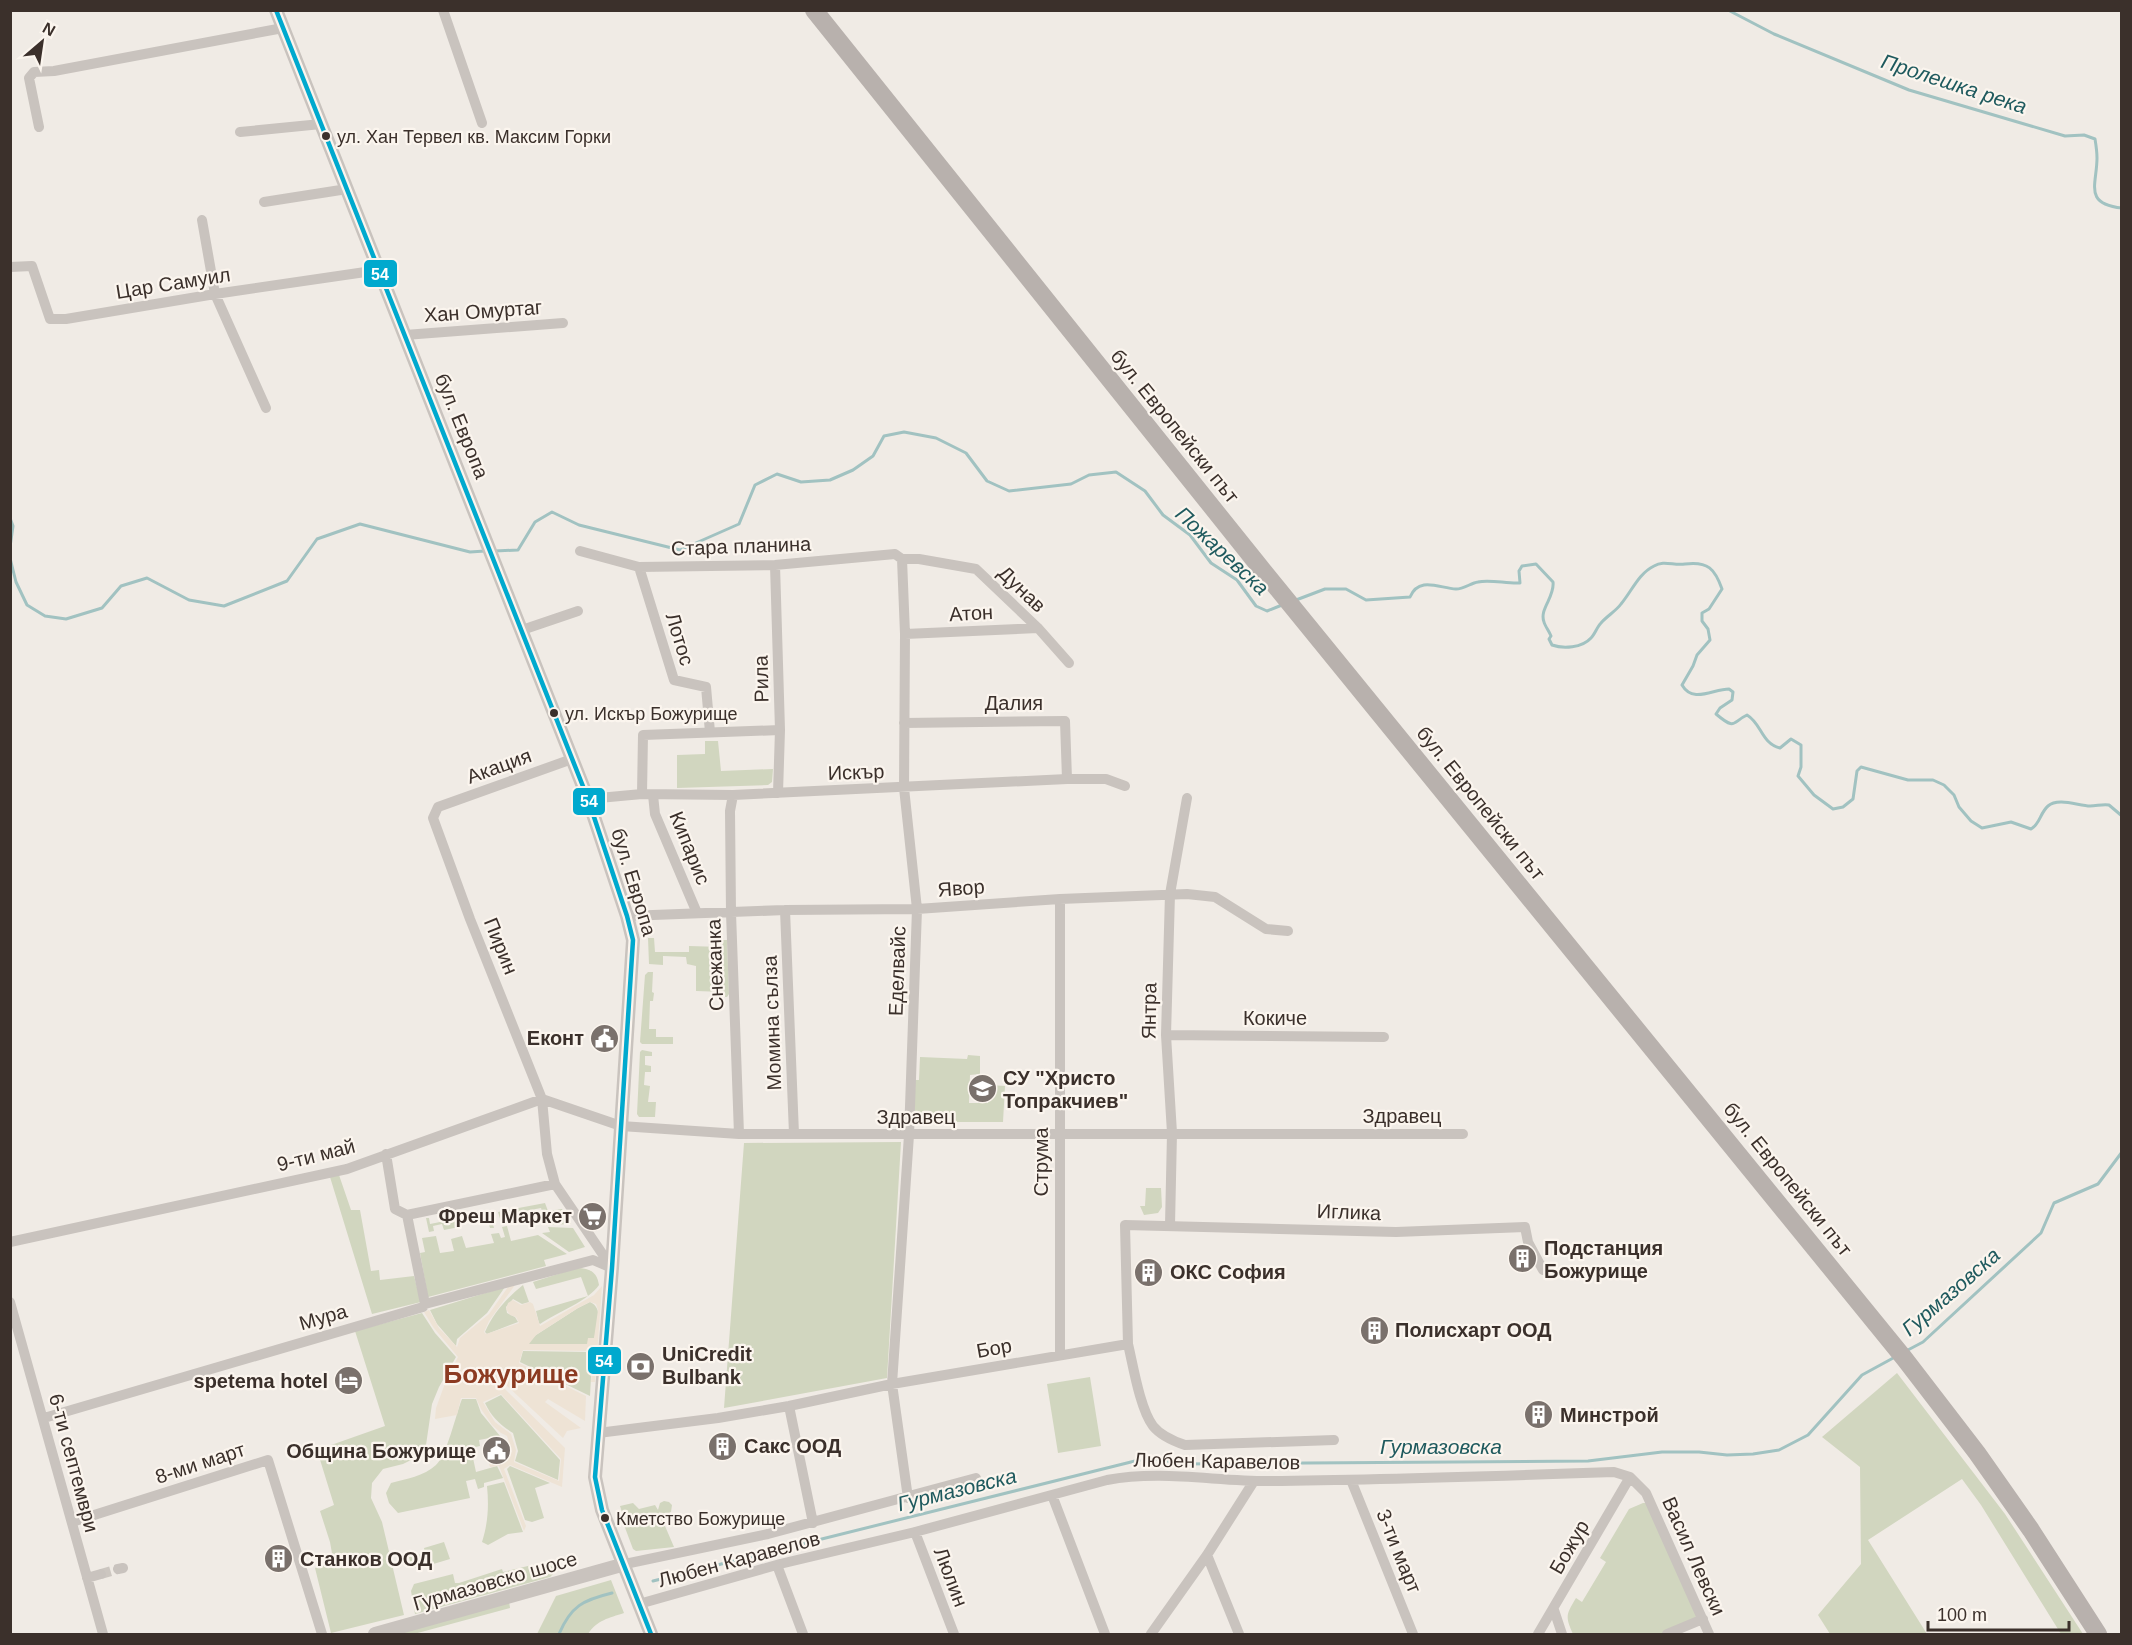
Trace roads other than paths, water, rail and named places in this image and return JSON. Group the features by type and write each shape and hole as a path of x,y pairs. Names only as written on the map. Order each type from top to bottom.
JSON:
{"main road":[{"name":"бул. Европейски път","path":"814,10 1310,629 1901,1354 1977,1453 2031,1530 2098,1635"}],"street":[{"name":"бул. Европа","path":"276,10 588,800 627,916 634,952 595,1477 598,1497 651,1635"},
{"path":"443,10 482,123"},
{"path":"39,127 29,78 34,72 54,72 283,28"},
{"path":"240,132 321,124"},
{"path":"264,202 347,189"},
{"path":"202,220 215,294 266,408"},
{"name":"Цар Самуил","path":"10,267 32,266 50,319 66,319 379,270"},
{"name":"Хан Омуртаг","path":"405,335 563,323"},
{"name":"Стара планина","path":"580,551 639,567 775,565 895,554 902,559"},
{"name":"Дунав","path":"902,559 919,559 976,569 1038,628 1069,663"},
{"name":"Еделвайс","path":"902,559 905,634 904,788 917,909 909,1135 892,1384 908,1498"},
{"name":"Рила","path":"775,565 780,730 778,793"},
{"name":"Лотос","path":"639,567 674,680 706,687 710,732"},
{"path":"522,630 578,611"},
{"name":"Атон","path":"905,634 1038,628"},
{"name":"Далия","path":"904,723 1065,721 1067,779"},
{"path":"710,732 780,730"},
{"name":"Кипарис","path":"697,913 648,795 643,735 710,732"},
{"name":"Акация","path":"438,807 572,759"},
{"name":"Искър","path":"588,800 648,795 733,795 1067,779 1106,779 1125,786"},
{"name":"Снежанка","path":"733,795 730,810 731,913 739,1134"},
{"name":"Янтра","path":"1170,1225 1172,1133 1166,1035 1170,894 1187,798"},
{"name":"Пирин","path":"438,807 433,818 470,919 542,1099 547,1154 555,1184 612,1268"},
{"name":"Явор","path":"627,916 785,910 917,909 1170,894 1215,897 1266,929 1288,931"},
{"name":"Струма","path":"1060,899 1060,1354"},
{"name":"Момина сълза","path":"785,910 794,1134"},
{"name":"Кокиче","path":"1166,1035 1384,1037"},
{"path":"542,1099 621,1126"},
{"name":"9-ти май","path":"10,1242 347,1168 542,1099"},
{"name":"Здравец","path":"621,1126 739,1134 1463,1134"},
{"path":"386,1154 395,1209 407,1215 555,1184"},
{"path":"407,1215 425,1304"},
{"name":"Иглика","path":"1128,1344 1125,1225 1396,1232 1525,1227 1528,1242 1543,1270"},
{"name":"Мура","path":"44,1418 423,1307 425,1304 593,1260 612,1268"},
{"name":"6-ти септември","path":"10,1302 103,1635"},
{"path":"1128,1344 1143,1403 1153,1425 1168,1439 1185,1445 1334,1440"},
{"name":"Бор","path":"598,1432 718,1418 789,1406 892,1384 1128,1344"},
{"path":"789,1406 813,1523"},
{"name":"8-ми март","path":"72,1522 268,1460 322,1635"},
{"name":"Любен Каравелов","path":"639,1604 777,1565 1132,1476 1254,1481 1614,1472 1630,1477"},
{"name":"Васил Левски","path":"1630,1477 1646,1493 1709,1635"},
{"name":"Божур","path":"1538,1635 1630,1477"},
{"path":"625,1564 813,1523 976,1478"},
{"name":"3-ти март","path":"1351,1480 1413,1635"},
{"path":"1151,1635 1207,1555 1254,1481"},
{"path":"1052,1495 1105,1635"},
{"name":"Люлин","path":"915,1532 954,1635"},
{"path":"1207,1555 1239,1635"},
{"name":"Гурмазовско шосе","path":"375,1635 625,1564"},
{"path":"777,1565 803,1635"},
{"path":"87,1578 101,1574"},
{"path":"1554,1610 1562,1635"},
{"path":"1667,1635 1703,1619"}],"waterway":[{"name":"Пролешка река","path":"1728,10 1774,34 1909,90 2065,136 2084,135 2095,139 2097,197 2110,206 2122,208"},
{"name":"Пожаревска","path":"495,551 518,550 535,522 552,512 579,525 680,550 739,524 755,485 777,474 801,482 830,480 853,470 873,456 884,436 904,432 936,438 966,453 987,481 1009,491 1071,484 1089,475 1116,472 1145,491 1163,515 1190,535 1211,563 1237,580 1256,606 1267,611 1282,605"},
{"name":"Пожаревска","path":"10,518 13,526 10,547"},
{"name":"Пожаревска","path":"10,558 16,582 27,605 45,616 66,619 102,608 121,586 147,578 189,600 224,606 287,581 317,539 360,524 470,552 485,551"},
{"name":"Пожаревска","path":"1296,600 1325,589 1346,589 1366,600 1410,597 1414,591 1424,585 1456,589 1483,581 1520,583 1519,571 1522,566 1536,564 1553,582 1552,593 1543,617 1551,636 1549,639 1552,645 1572,647 1583,644 1591,638 1603,620 1619,607 1648,569 1662,563 1705,565 1716,576 1722,589 1709,609 1702,613 1702,621 1708,629 1710,640 1697,655 1682,685 1687,691 1697,695 1729,689 1733,692 1732,700 1720,708 1716,714 1722,719 1733,724 1747,715 1774,746 1780,748 1791,739 1801,745 1801,767 1798,776 1814,795 1833,809 1843,807 1853,799 1857,771 1861,767 1908,780 1933,780 1944,785 1954,795 1959,807 1971,821 1982,828 2011,822 2031,829 2048,806 2057,802 2090,806 2109,805 2122,816"},
{"name":"Гурмазовска","path":"1906,1351 1923,1342 2041,1233 2054,1203 2098,1184 2122,1152"},
{"name":"Гурмазовска","path":"653,1581 1139,1460 1158,1459 1181,1464 1588,1461 1662,1452 1727,1455 1779,1450 1808,1435 1862,1375 1895,1357"},
{"name":"Гурмазовска","path":"559,1634 568,1617 579,1606 593,1598 612,1593"}],"tunnel":[{"path":"101,1574 118,1569"}],"place":[{"name":"ул. Хан Тервел кв. Максим Горки","path":"326,136"},
{"name":"ул. Искър Божурище","path":"554,713"},
{"name":"Еконт","path":"605,1038"},
{"name":"СУ \"Христо Топракчиев\"","path":"982,1089"},
{"name":"Фреш Маркет","path":"593,1216"},
{"name":"Подстанция Божурище","path":"1523,1259"},
{"name":"ОКС София","path":"1149,1272"},
{"name":"Полисхарт ООД","path":"1374,1330"},
{"name":"UniCredit Bulbank","path":"641,1366"},
{"name":"spetema hotel","path":"349,1381"},
{"name":"Минстрой","path":"1539,1415"},
{"name":"Сакс ООД","path":"723,1446"},
{"name":"Община Божурище","path":"497,1451"},
{"name":"Кметство Божурище","path":"605,1518"},
{"name":"Станков ООД","path":"279,1559"}],"district":[{"name":"Божурище","path":"511,1374"}]}
